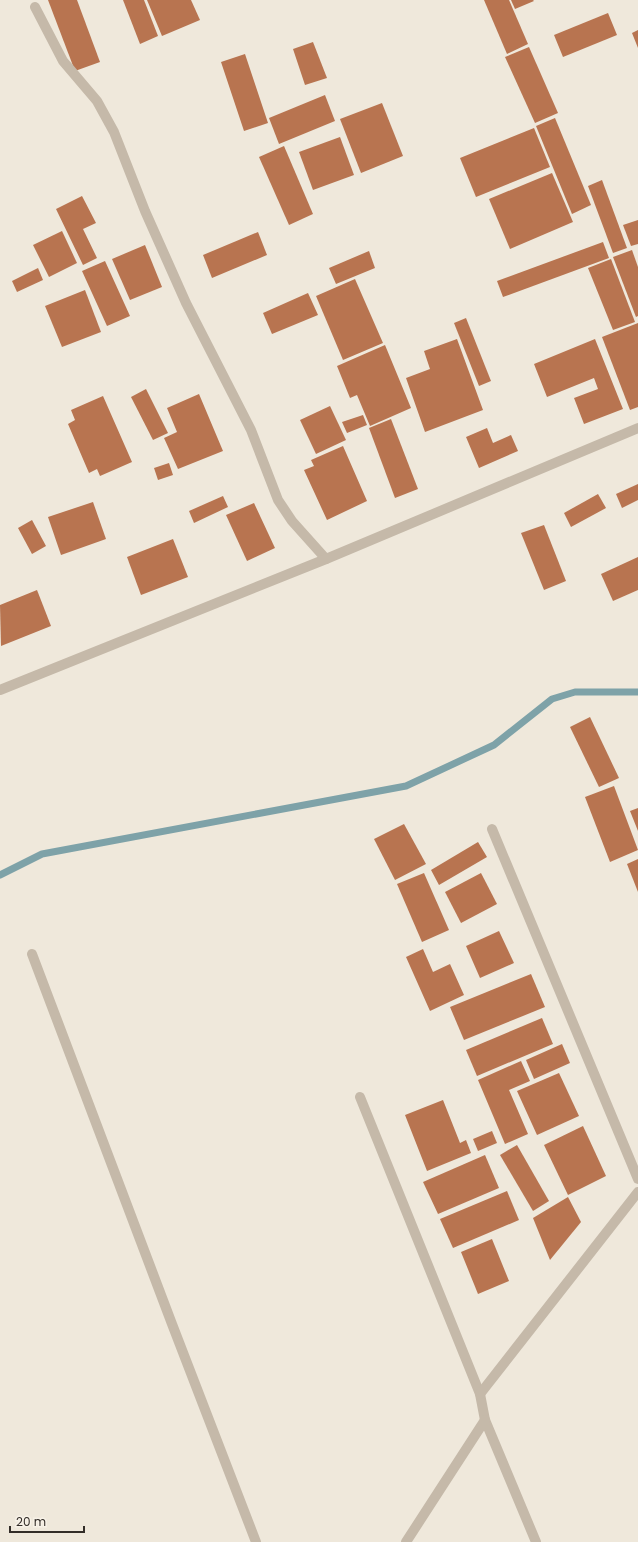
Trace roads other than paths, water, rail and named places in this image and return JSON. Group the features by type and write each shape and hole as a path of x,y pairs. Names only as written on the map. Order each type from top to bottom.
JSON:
{"street":[{"path":"35,7 63,62 97,101 114,132 145,211 186,303 251,430 278,500 292,521 326,559"},
{"path":"0,690 326,559 638,428"},
{"path":"492,829 638,1179"},
{"path":"32,954 256,1542"},
{"path":"360,1097 480,1394 485,1420 536,1542"},
{"path":"480,1394 638,1192"},
{"path":"406,1542 485,1420"}],"waterway":[{"path":"0,875 42,854 406,786 494,745 552,699 575,692 638,692"}]}
